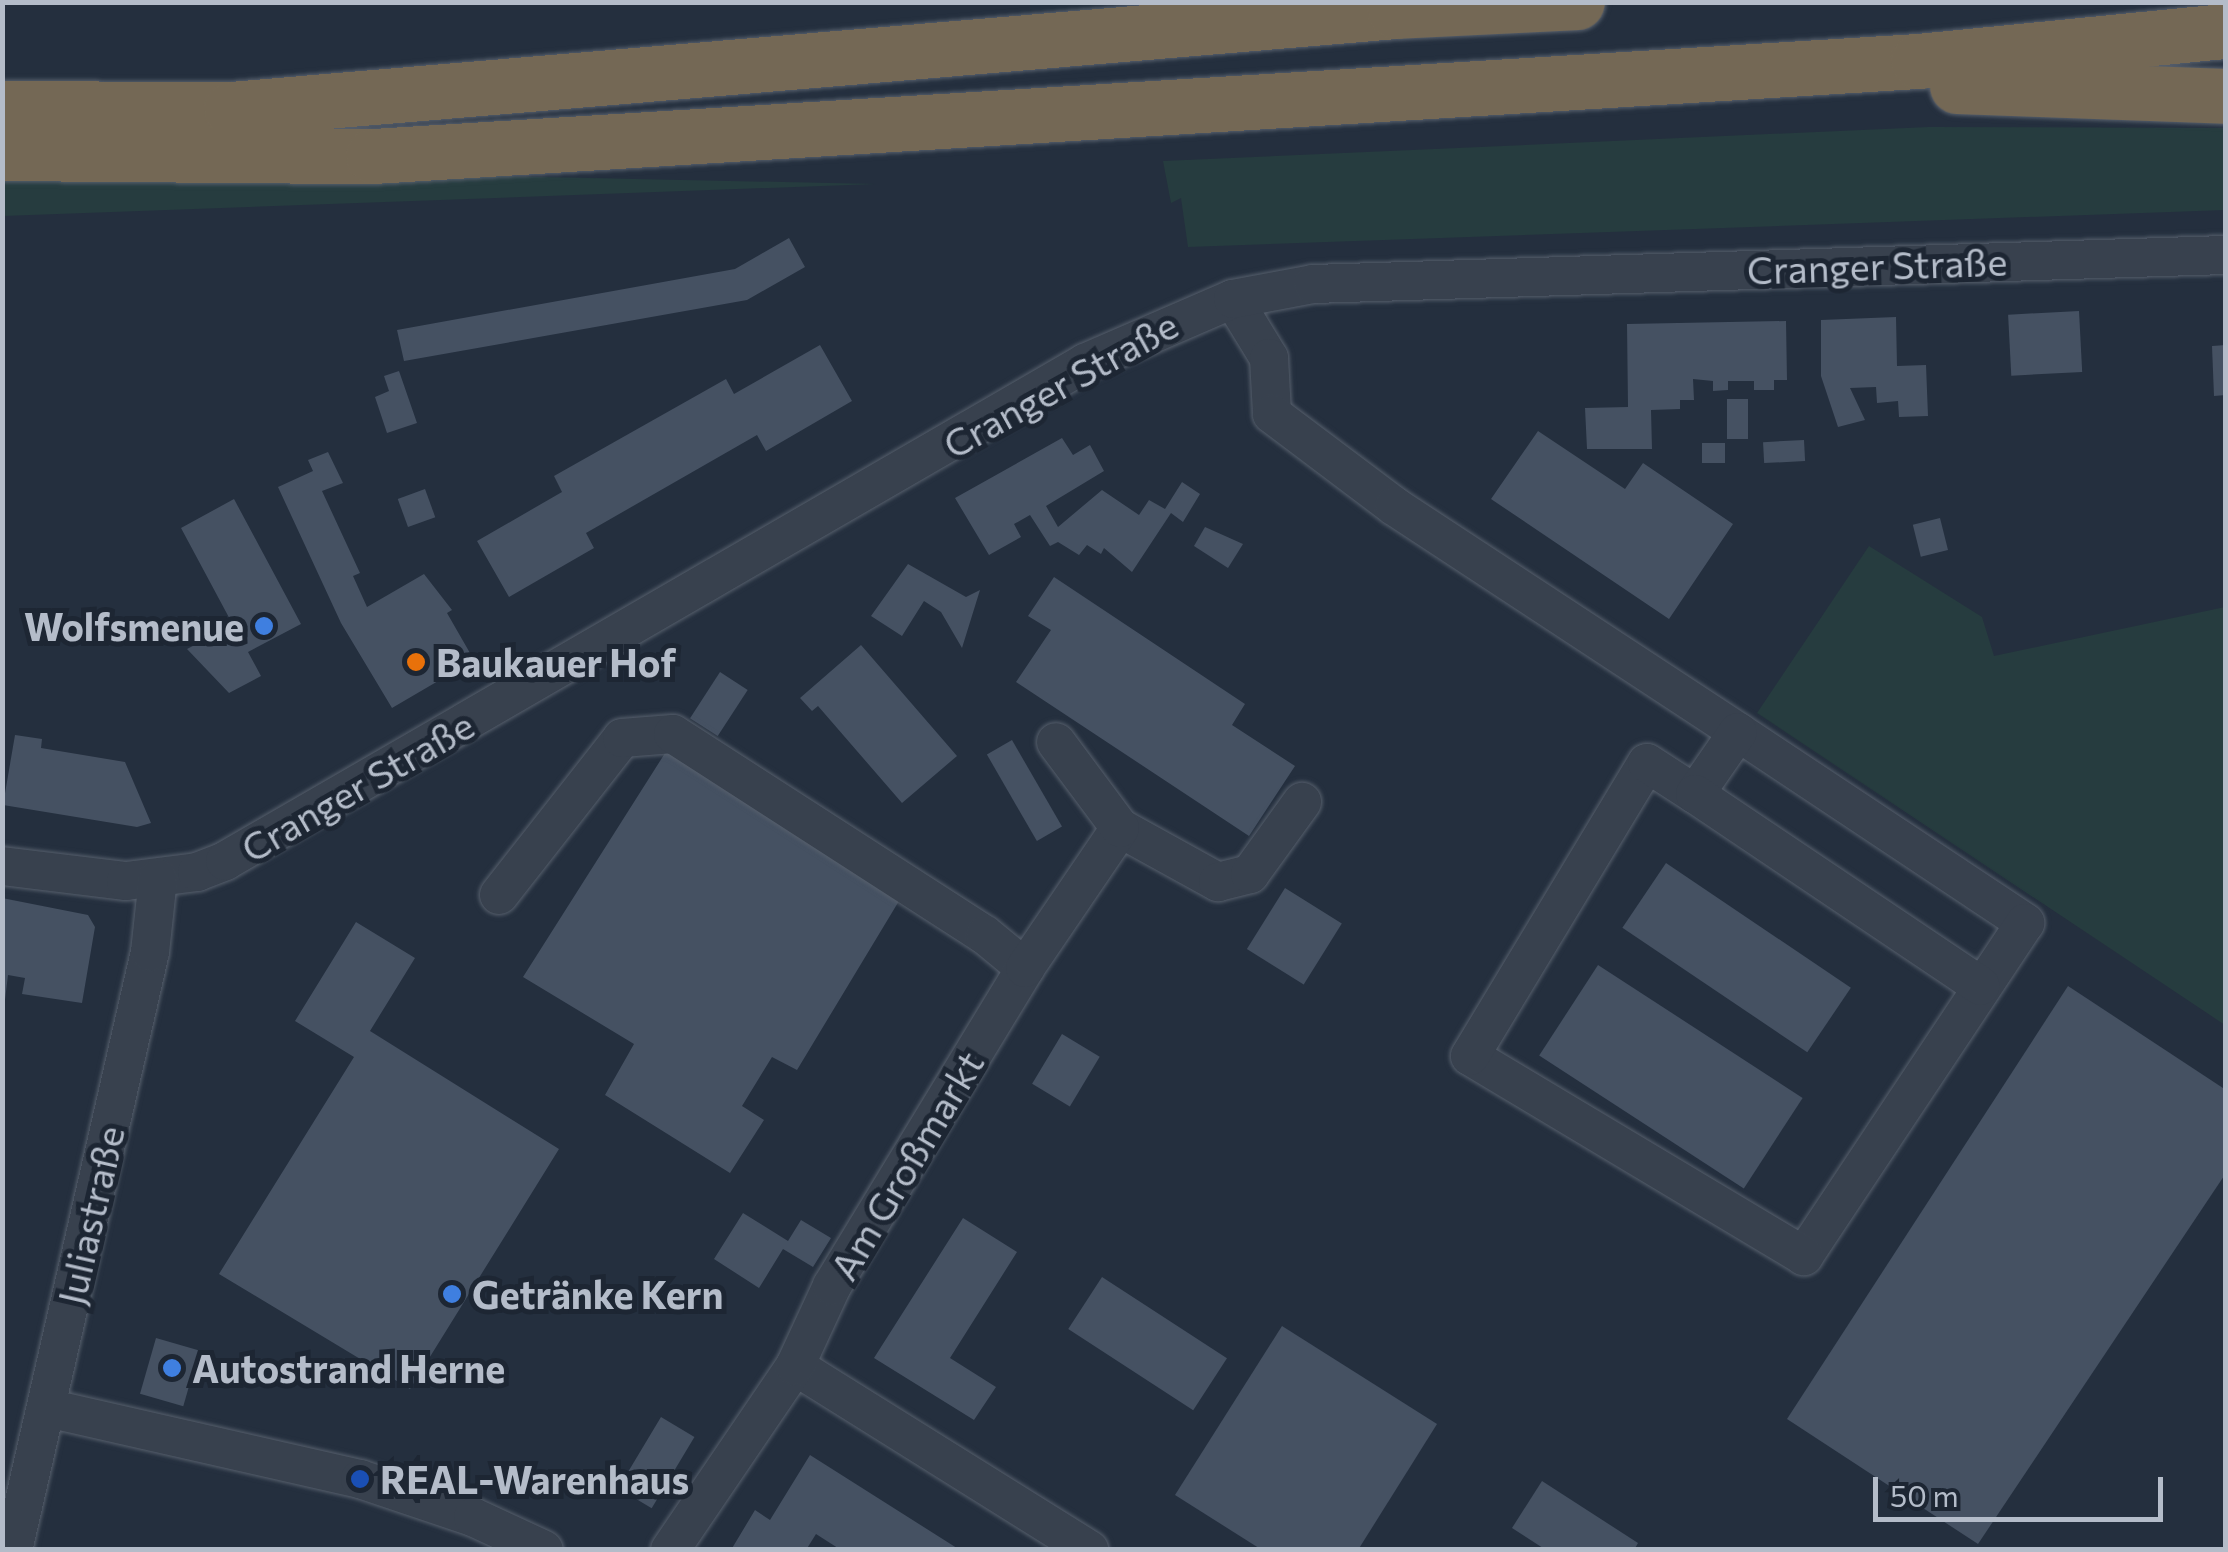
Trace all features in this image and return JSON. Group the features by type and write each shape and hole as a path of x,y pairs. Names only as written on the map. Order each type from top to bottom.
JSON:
{"highway":[{"path":"1083,36 1170,2"},
{"path":"2,108 230,109 1083,36 1577,2"},
{"path":"2,153 372,156 1689,76 2226,31"},
{"path":"1689,76 2226,96"}],"street":[{"name":"Cranger Straße","path":"2,866 94,880 158,878 196,872 244,852 1085,363 1233,298 1313,284 2226,255"},
{"path":"1233,298 1269,358 1272,414 1394,506 2025,923 1804,1256 1470,1056 1647,763 1981,986"},
{"path":"1695,794 1738,732"},
{"path":"499,895 622,738 673,734 986,935 1025,968"},
{"path":"1056,742 1120,828 1218,882 1250,874 1302,802"},
{"name":"Am Großmarkt","path":"670,1550 796,1366 832,1286 1025,968 1120,828"},
{"name":"Juliastraße","path":"13,1550 147,964 158,878"},
{"path":"796,1366 1089,1550"},
{"path":"46,1408 360,1480 473,1517 544,1550"}],"green space":[{"path":"1929,127 2225,128 2225,210 1188,247 1181,198 1171,203 1163,161"},
{"path":"445,175 876,184 3,216 2,177"},
{"path":"1869,546 1982,617 1994,656 2225,607 2225,1025 1757,713"}],"building":[{"path":"789,238 805,267 747,300 404,361 397,330 735,269"},
{"path":"2079,311 2082,372 2011,376 2008,315"},
{"path":"1896,317 1897,366 1926,365 1928,416 1899,417 1898,401 1877,403 1876,387 1850,388 1865,420 1838,427 1821,376 1821,320"},
{"path":"1786,321 1787,380 1774,380 1774,390 1754,390 1754,381 1728,381 1728,390 1713,391 1713,381 1693,379 1694,400 1680,400 1680,409 1651,410 1652,449 1587,449 1585,408 1628,407 1627,324"},
{"path":"820,345 852,401 766,451 757,435 586,533 594,548 509,597 477,541 562,492 554,476 726,379 734,394"},
{"path":"2226,345 2226,395 2214,396 2212,346"},
{"path":"399,371 417,423 387,433 375,397 389,391 384,376"},
{"path":"1727,399 1748,399 1748,439 1727,439"},
{"path":"1538,431 1625,489 1643,463 1733,524 1669,619 1491,499"},
{"path":"1062,438 1073,455 1090,445 1104,471 1046,506 1058,527 1102,490 1139,515 1149,500 1165,509 1182,482 1200,494 1183,522 1171,513 1132,572 1104,548 1101,554 1087,545 1079,555 1058,542 1050,546 1030,515 1014,524 1021,537 989,555 955,498"},
{"path":"1804,440 1805,461 1764,463 1763,442"},
{"path":"1702,443 1725,443 1725,463 1702,463"},
{"path":"328,452 343,483 322,491 360,573 353,576 367,607 424,574 452,610 447,613 474,660 392,708 341,623 278,487 313,471 308,460"},
{"path":"425,489 435,517 408,527 398,499"},
{"path":"234,499 301,624 248,652 261,676 229,693 187,649 233,625 181,528"},
{"path":"1940,518 1948,550 1921,557 1913,525"},
{"path":"1205,527 1243,544 1228,568 1194,546"},
{"path":"908,564 966,597 980,590 962,648 941,612 924,601 902,636 871,616"},
{"path":"1054,577 1245,704 1232,725 1295,766 1249,836 1016,682 1051,630 1028,616"},
{"path":"861,645 957,756 902,803 818,706 812,711 800,698"},
{"path":"720,672 748,690 718,736 690,718"},
{"path":"15,735 42,739 41,748 125,762 151,823 137,827 3,805"},
{"path":"1012,740 1062,827 1037,841 987,754"},
{"path":"667,750 902,896 797,1070 772,1057 742,1106 764,1120 730,1173 605,1095 634,1044 523,977"},
{"path":"1666,863 1851,988 1807,1052 1622,928"},
{"path":"1285,888 1342,924 1304,985 1247,949"},
{"path":"2,898 88,915 95,927 82,1003 22,994 25,978 8,975 2,1025"},
{"path":"356,922 415,958 370,1031 559,1149 410,1389 219,1274 354,1057 295,1021"},
{"path":"1598,965 1803,1098 1744,1188 1539,1056"},
{"path":"2068,986 2226,1090 2226,1173 1978,1544 1787,1419"},
{"path":"1062,1034 1100,1057 1070,1106 1032,1084"},
{"path":"743,1213 788,1241 801,1220 831,1238 813,1267 783,1249 759,1288 714,1259"},
{"path":"963,1218 1017,1252 950,1358 996,1387 974,1420 874,1358"},
{"path":"1102,1277 1227,1358 1193,1410 1068,1329"},
{"path":"1282,1326 1437,1424 1358,1550 1262,1550 1175,1495"},
{"path":"156,1338 199,1350 183,1406 140,1394"},
{"path":"661,1417 694,1437 652,1508 618,1488"},
{"path":"810,1455 960,1550 841,1550 816,1534 806,1550 731,1550 755,1510 770,1520"},
{"path":"1542,1481 1638,1543 1634,1550 1546,1550 1512,1528"}],"place":[{"name":"Wolfsmenue","path":"264,626"},
{"name":"Baukauer Hof","path":"416,662"},
{"name":"Getränke Kern","path":"452,1294"},
{"name":"Autostrand Herne","path":"172,1368"},
{"name":"REAL-Warenhaus","path":"360,1479"}]}
